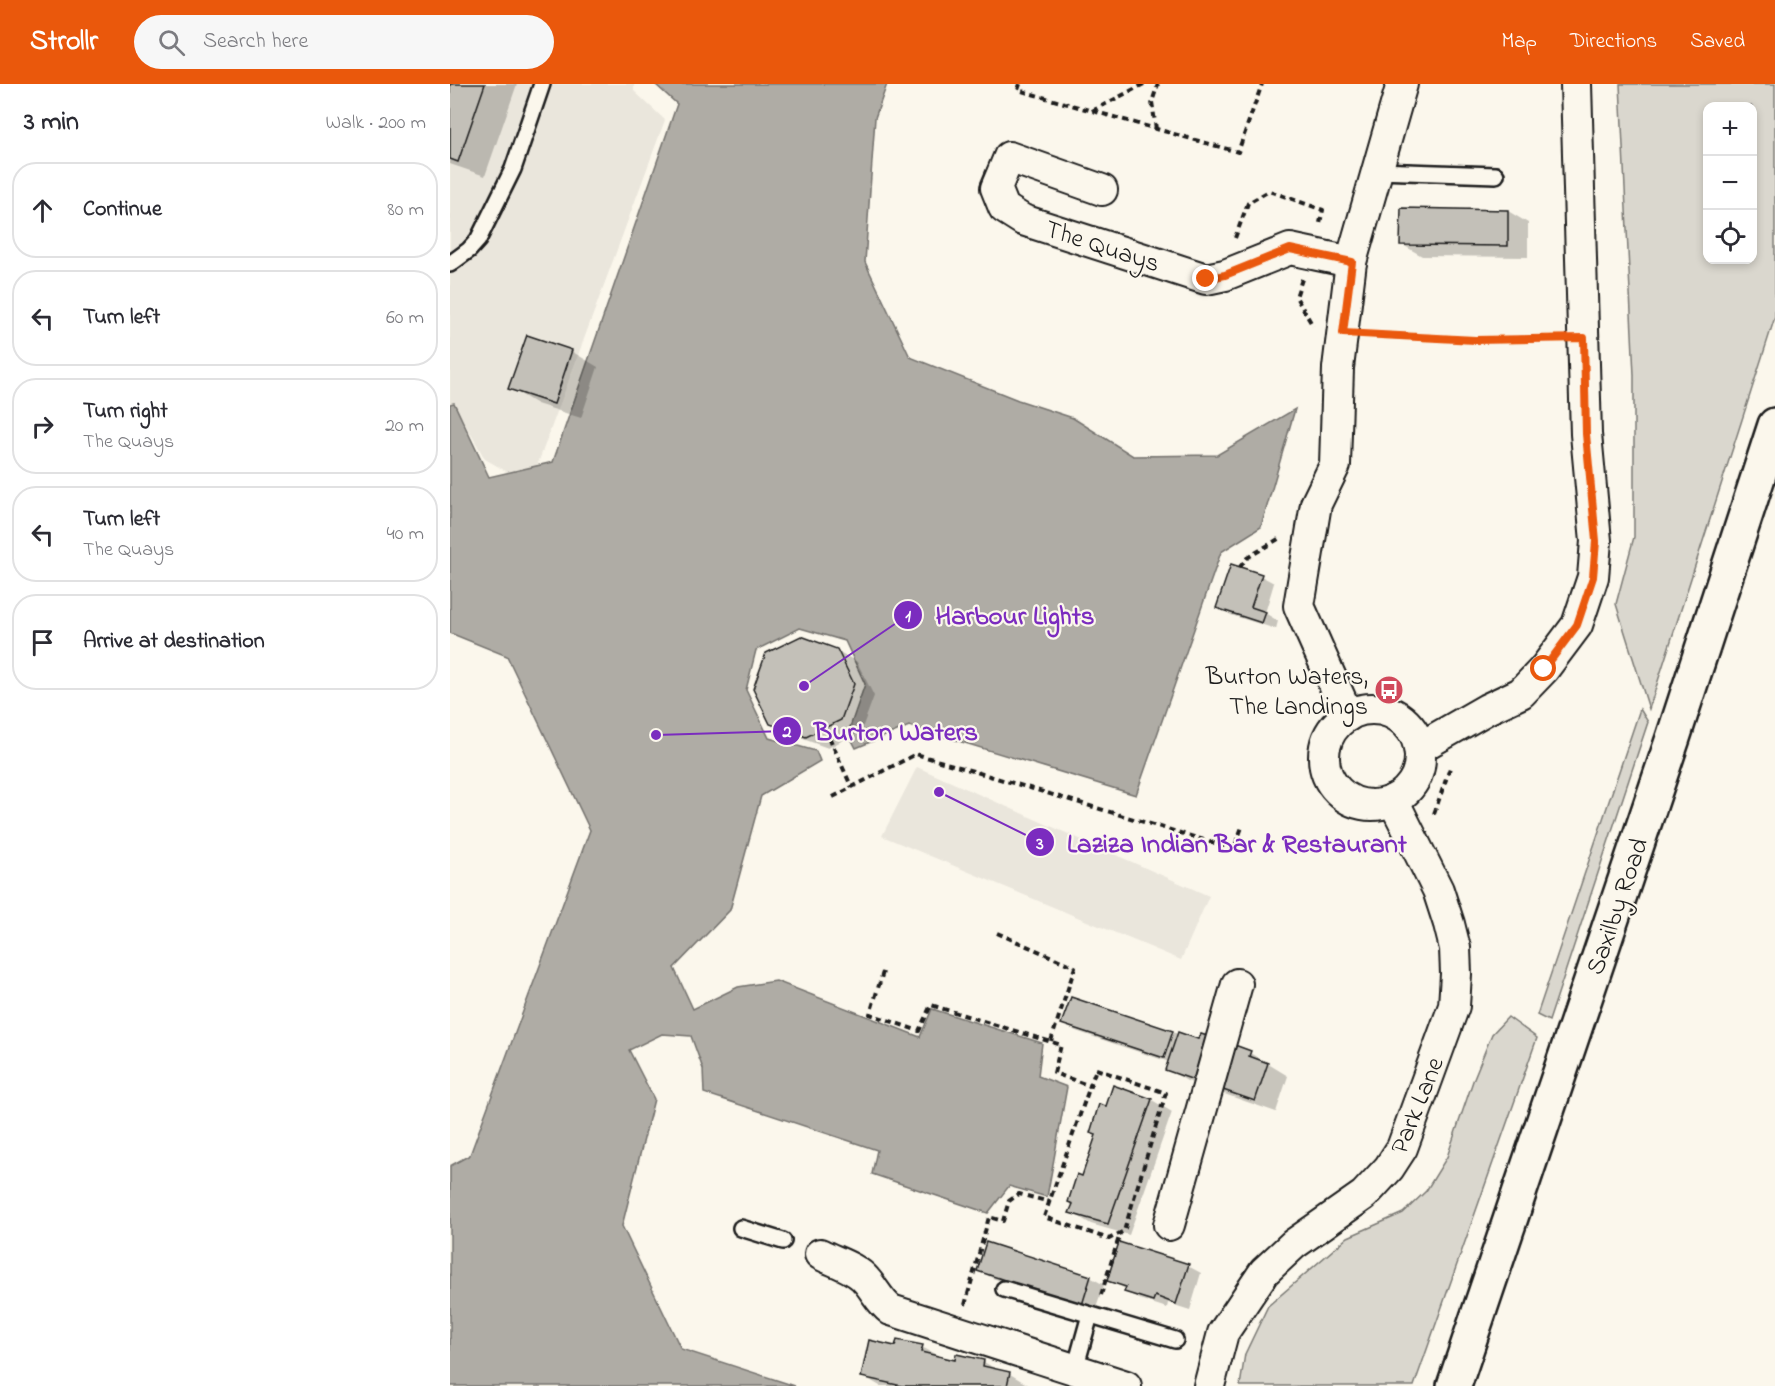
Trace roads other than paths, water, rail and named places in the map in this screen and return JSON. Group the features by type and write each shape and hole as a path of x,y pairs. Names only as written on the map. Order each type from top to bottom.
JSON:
{"highway":[{"name":"Saxilby Road","path":"1454,1386 1673,738 1775,425"}],"street":[{"path":"1348,716 1299,606 1316,504 1335,465 1338,368 1352,262 1402,84"},
{"path":"1419,748 1521,693 1544,669 1577,625 1593,577 1596,541 1586,434 1576,84"},
{"name":"The Quays","path":"1102,190 1009,157 996,188 1004,208 1023,220 1206,279 1225,275 1290,249 1352,262"},
{"path":"1371,710 1393,714 1412,730 1419,748 1420,764 1415,779 1405,792 1393,800 1377,805 1358,803 1341,793 1332,783 1326,767 1326,749 1333,730 1348,716 1371,710"},
{"name":"Park Lane","path":"1209,1386 1223,1333 1264,1272 1294,1244 1365,1195 1389,1168 1402,1148 1454,1006 1455,948 1438,890 1393,800"},
{"path":"1169,1225 1237,984"},
{"path":"814,1252 856,1272 865,1279 883,1304 891,1310 1126,1386"}],"lane":[{"path":"450,264 478,240 513,169 542,84"},
{"path":"1377,171 1496,175"},
{"path":"741,1228 783,1241"},
{"path":"1004,1289 1175,1341"},
{"path":"1075,1369 1092,1316"}],"place":[{"name":"Harbour Lights","path":"804,686"},
{"name":"Burton Waters, The Landings","path":"1389,690"},
{"name":"Burton Waters","path":"656,735"},
{"name":"Laziza Indian Bar & Restaurant","path":"939,792"}]}
